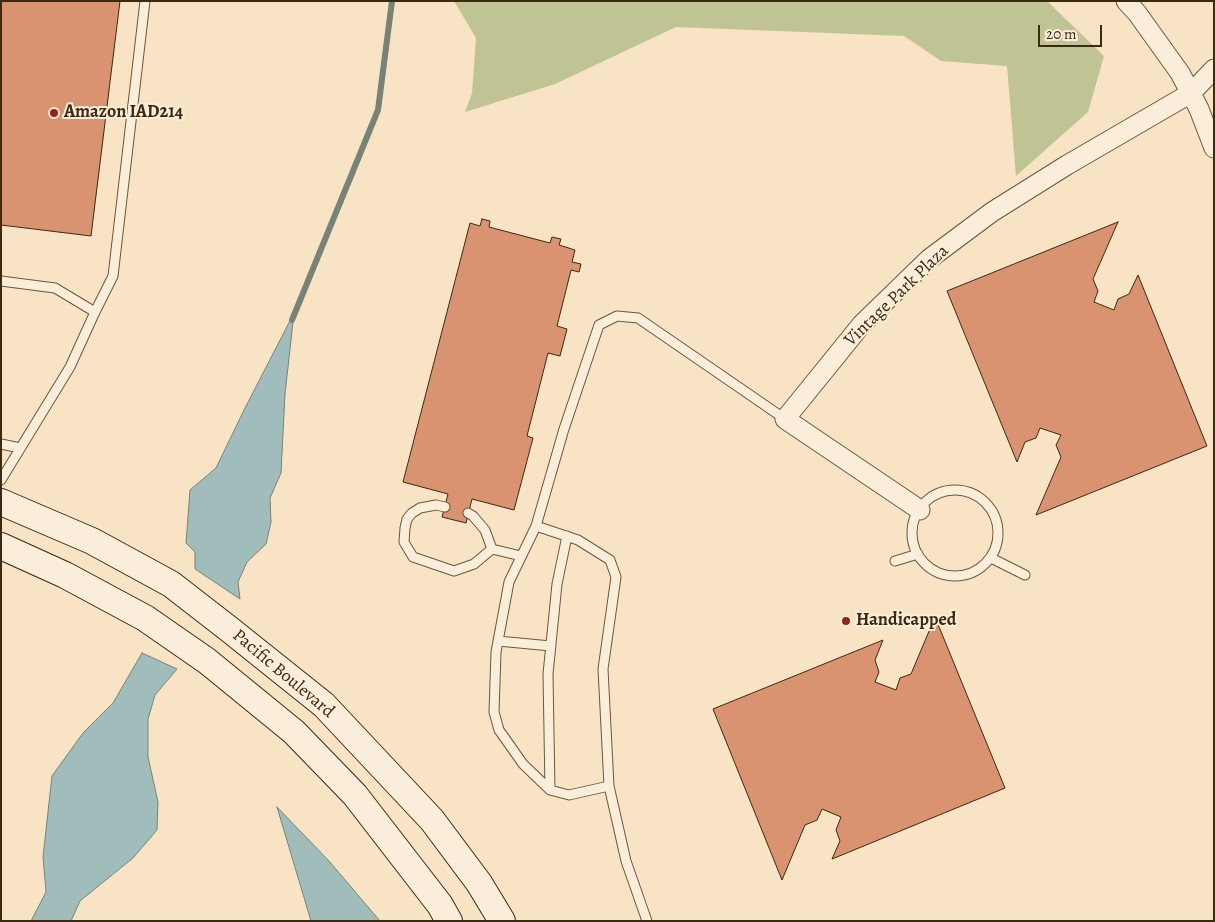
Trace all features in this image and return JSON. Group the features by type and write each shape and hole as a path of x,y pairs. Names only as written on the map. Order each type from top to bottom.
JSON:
{"main road":[{"name":"Pacific Boulevard","path":"1,502 92,541 171,584 324,705 432,820 480,883 502,921"},
{"path":"1,546 65,575 146,618 207,662 294,732 355,795 440,905 449,921"}],"street":[{"path":"1126,1 1137,13 1180,73 1199,110 1214,148"},
{"name":"Vintage Park Plaza","path":"785,419 862,324 929,259 992,212 1059,170 1191,93 1214,68"},
{"path":"785,419 920,510"}],"lane":[{"path":"1,480 70,367 113,276 145,1"},
{"path":"1,281 55,288 95,312"},
{"path":"609,786 568,795 550,790 524,764 499,730 494,712 496,652 509,582 536,526 564,430 599,325 617,316 638,318 785,419"},
{"path":"1,444 20,448"},
{"path":"946,490 966,491 980,497 993,510 998,527 998,542 991,558 980,569 964,576 947,576 934,571 922,562 913,545 912,526 920,510 930,498 946,490"},
{"path":"445,507 436,505 420,508 412,513 407,520 404,542 413,557 454,571 474,564 492,549"},
{"path":"468,514 473,516 485,530 492,549"},
{"path":"536,526 578,540 610,560 616,577 603,669 609,786 626,861 647,921"},
{"path":"550,790 548,674 557,584 567,536"},
{"path":"492,549 521,556"},
{"path":"895,561 918,554"},
{"path":"991,558 1025,575"},
{"path":"498,641 551,646"}],"green space":[{"path":"454,1 1047,1 1104,56 1088,112 1016,176 1007,66 941,61 904,36 676,27 555,84 465,112 472,93 476,38"}],"water":[{"path":"294,313 285,394 281,473 270,498 271,522 266,544 247,562 238,582 240,599 195,569 195,552 186,543 190,490 216,468"},
{"path":"142,653 177,669 155,695 148,719 148,757 158,802 157,830 133,858 80,901 71,921 31,921 46,892 43,857 52,776 83,733 113,703"},
{"path":"277,807 329,861 380,921 311,921"}],"building":[{"name":"Amazon IAD214","path":"1,1 120,1 91,236 1,225"},
{"path":"482,219 490,221 489,227 550,243 552,237 561,239 559,245 575,250 572,262 581,264 579,272 571,270 557,326 567,329 560,356 548,353 527,436 533,438 514,510 472,499 466,523 442,517 448,494 403,482 470,223 480,226"},
{"path":"1118,222 1093,279 1098,291 1094,302 1114,310 1118,299 1129,294 1138,275 1207,446 1036,515 1061,457 1056,445 1061,435 1040,428 1036,438 1025,442 1017,462 947,291"},
{"path":"935,617 1005,788 832,859 840,841 836,830 841,817 822,809 817,820 805,825 782,880 713,709 883,640 875,660 879,672 875,682 896,690 900,678 911,674"}],"waterway":[{"path":"292,320 378,110 392,1"}],"place":[{"name":"Amazon IAD214","path":"54,113"},
{"name":"Handicapped","path":"846,621"}]}
